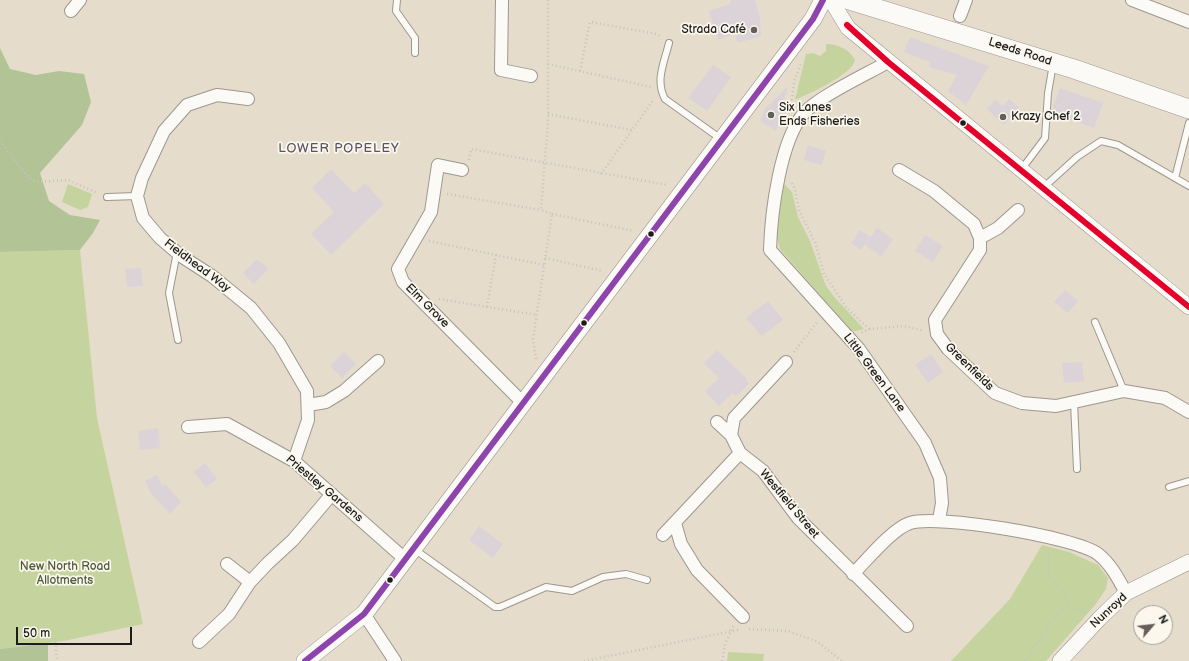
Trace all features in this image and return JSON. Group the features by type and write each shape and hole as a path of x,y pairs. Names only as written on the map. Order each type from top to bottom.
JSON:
{"main road":[{"path":"305,661 364,614 794,45 813,19 823,0"},
{"name":"Leeds Road","path":"850,0 1053,62 1189,110"}],"street":[{"path":"71,11 80,0"},
{"path":"502,0 501,70 531,76"},
{"path":"831,0 848,28 1189,307"},
{"path":"960,16 966,0"},
{"path":"1132,0 1189,22"},
{"name":"Little Green Lane","path":"888,62 828,96 805,112 795,127 789,138 780,175 771,230 770,250 859,349 925,443 940,478 942,503 939,520"},
{"name":"Fieldhead Way","path":"248,99 217,95 187,105 164,131 142,178 138,196 143,218 160,238 177,252 212,276 251,308 279,343 307,391 308,420 294,461"},
{"name":"Elm Grove","path":"462,170 438,165 431,212 398,269 403,282 524,404"},
{"path":"899,170 934,191 974,224 980,238 998,228 1018,210"},
{"name":"Greenfields","path":"980,238 980,250 936,320 937,334 948,348 995,392 1022,403 1056,406 1124,391 1165,398 1189,412"},
{"path":"308,405 326,402 344,391 378,361"},
{"path":"731,435 734,418 786,362"},
{"name":"Westfield Street","path":"717,422 731,435 740,453 763,471 798,518 907,626"},
{"name":"Priestley Gardens","path":"188,427 227,424 294,461 332,494 410,554"},
{"path":"663,535 740,453"},
{"path":"199,642 229,614 250,582 293,540 332,494"},
{"path":"853,574 891,536 910,523 939,520 1069,542 1098,554 1114,572 1126,593"},
{"path":"674,523 681,544 697,570 743,617"},
{"name":"Nunroyd","path":"1060,661 1099,619 1126,593 1189,562"},
{"path":"227,564 250,582"},
{"path":"364,614 396,661"}],"lane":[{"path":"397,0 396,11 415,38 415,53"},
{"path":"669,44 659,81 660,90 665,99 722,140"},
{"path":"1021,170 1045,138 1048,93 1053,62"},
{"path":"1175,178 1189,123"},
{"path":"1042,188 1076,157 1101,141 1118,145 1189,186"},
{"path":"107,197 138,196"},
{"path":"177,252 169,293 178,340"},
{"path":"1095,322 1124,391"},
{"path":"1074,402 1077,469"},
{"path":"1169,487 1189,481"},
{"path":"410,554 495,607 500,607 546,587 572,590 602,577 626,574 647,580"}],"path":[{"path":"542,210 548,114 548,0"},
{"path":"580,71 590,22 657,34 669,44"},
{"path":"794,45 802,58 794,82 791,112 795,127"},
{"path":"548,64 660,90 601,174"},
{"path":"548,114 632,130"},
{"path":"0,141 28,177 37,182 68,180 107,197"},
{"path":"471,149 545,164 686,188"},
{"path":"780,175 790,180 795,189 799,211 815,242 824,274 830,285 846,307 869,329"},
{"path":"434,192 542,210 552,214 651,234"},
{"path":"539,384 534,339 552,214"},
{"path":"415,238 544,265"},
{"path":"487,307 496,255"},
{"path":"545,258 620,275"},
{"path":"416,295 537,315"},
{"path":"786,362 825,311"},
{"path":"850,338 869,329 904,326 937,334"},
{"path":"1050,538 1047,555 1048,579 1064,591 1070,606 1099,619"},
{"path":"1025,661 1057,612 1070,606"},
{"path":"584,661 748,629 788,631 818,642 842,661"},
{"path":"722,661 725,644 732,632"},
{"path":"55,638 57,661"}],"green space":[{"path":"826,44 839,46 850,53 855,60 852,66 830,83 795,100 806,54 813,53 820,56 826,51"},
{"path":"0,48 10,69 36,75 59,71 84,74 91,102 82,125 40,173 49,201 70,215 100,220 93,233 80,250 0,252"},
{"path":"68,184 92,194 88,207 80,210 62,202"},
{"path":"784,184 792,192 798,217 810,241 826,286 835,298 864,329 852,332 780,249 776,234"},
{"name":"New North Road Allotments","path":"80,250 97,418 143,624 64,641 0,649 0,252"},
{"path":"1042,545 1069,552 1098,565 1108,578 1106,589 1095,605 1046,661 951,661 1010,599"},
{"path":"48,643 48,661 0,661 0,649"},
{"path":"728,652 764,654 763,661 727,661"}],"building":[{"path":"731,0 755,0 760,17 761,36 738,43 735,34 718,40 709,11 730,4"},
{"path":"910,37 989,66 966,105 948,91 957,75 929,67 930,62 904,52"},
{"path":"713,65 731,77 707,111 688,98"},
{"name":"Six Lanes Ends Fisheries","path":"788,86 776,131 760,121 765,109"},
{"path":"1060,88 1103,103 1094,128 1051,113"},
{"name":"Krazy Chef 2","path":"1009,99 1019,107 1004,125 987,109 995,100 1003,106"},
{"path":"808,145 826,151 822,165 804,160"},
{"path":"331,169 354,193 365,183 384,204 331,255 311,234 334,212 312,188"},
{"path":"877,228 893,239 881,256 865,245"},
{"path":"860,230 870,237 861,250 851,243"},
{"path":"925,235 943,246 933,262 915,251"},
{"path":"257,259 268,269 254,284 243,273"},
{"path":"141,268 143,286 127,287 125,269"},
{"path":"1065,290 1078,301 1068,313 1054,302"},
{"path":"768,301 783,320 762,336 746,318"},
{"path":"717,350 747,379 746,380 749,384 736,396 733,393 719,406 705,391 719,378 704,363"},
{"path":"344,352 356,364 342,378 330,366"},
{"path":"931,354 943,372 928,383 915,365"},
{"path":"1082,362 1084,381 1064,383 1062,363"},
{"path":"158,428 160,448 140,450 138,431"},
{"path":"205,463 217,479 206,487 194,472"},
{"path":"157,475 162,486 165,484 181,502 170,514 150,492 145,481"},
{"path":"479,526 503,544 493,558 469,540"}],"transit line":[{"path":"305,661 364,614 813,19 823,0"},
{"path":"847,25 888,62 1189,307"}],"place":[{"name":"Strada Café","path":"754,30"},
{"name":"Six Lanes Ends Fisheries","path":"771,115"},
{"name":"Krazy Chef 2","path":"1003,117"}],"district":[{"name":"LOWER POPELEY","path":"339,149"}]}
